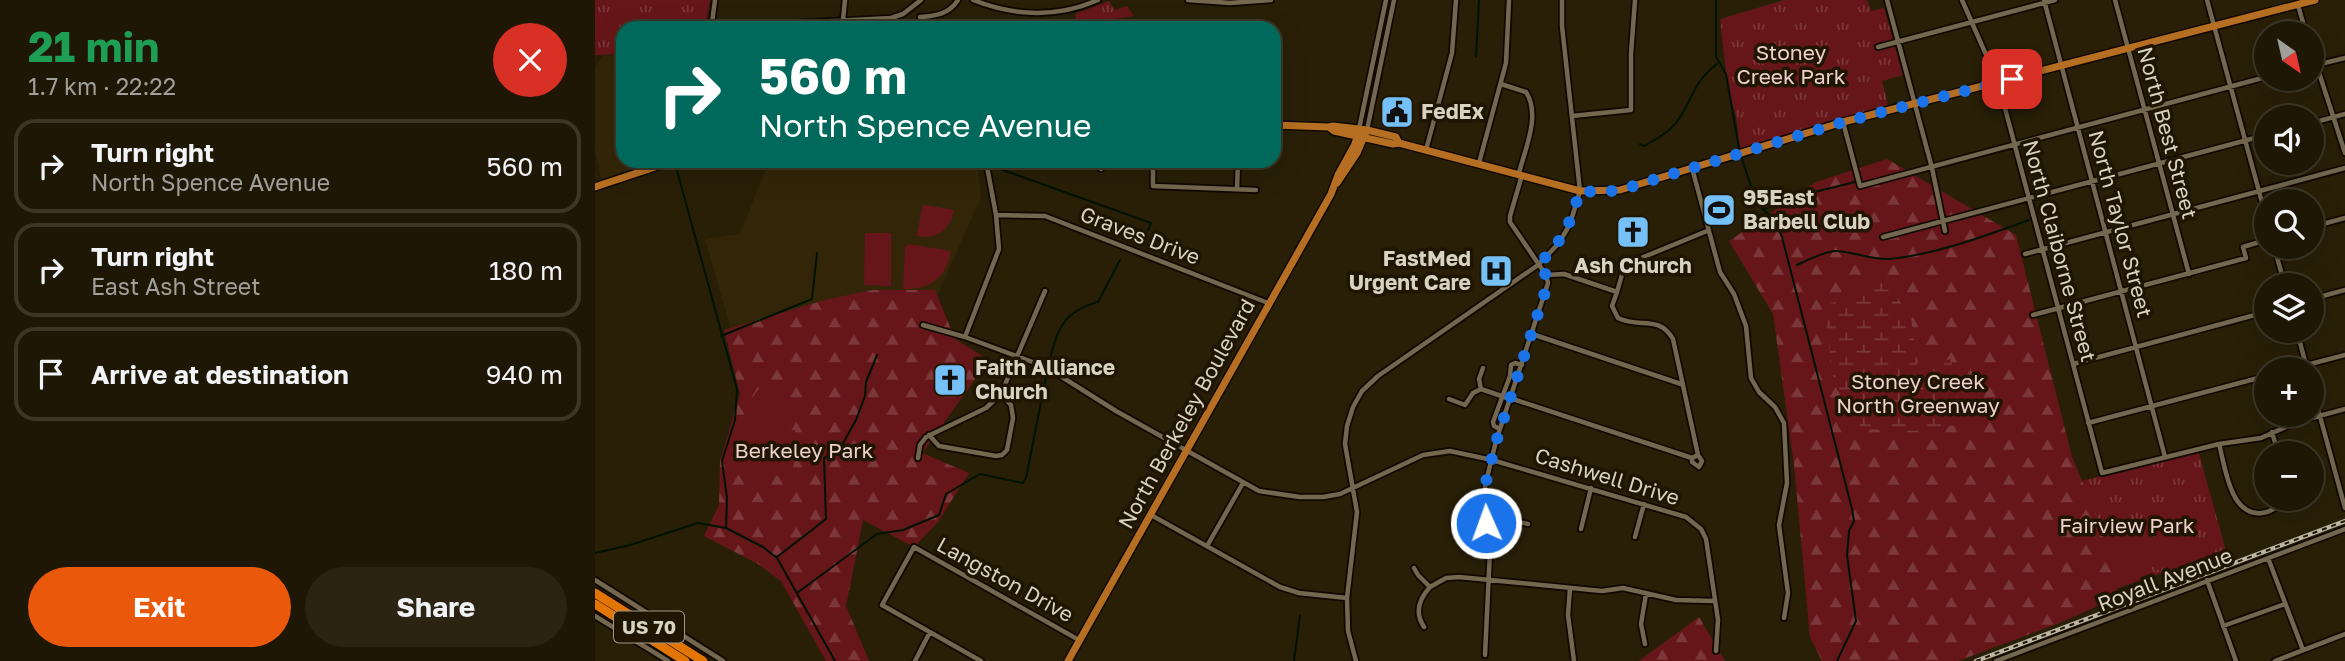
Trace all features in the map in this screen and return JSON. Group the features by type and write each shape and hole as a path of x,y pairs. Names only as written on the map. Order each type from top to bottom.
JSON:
{"highway":[{"name":"US 70","path":"595,593 703,661"},
{"name":"US 70","path":"595,604 685,661"}],"main road":[{"path":"1362,132 1393,144 1399,143 1479,163 1580,191 1620,190 1843,122 2286,4 2315,0"},
{"path":"1281,125 1329,127 1333,131 1396,137 1399,143"},
{"name":"North Berkeley Boulevard","path":"1068,661 1268,303 1357,153 1362,132"},
{"name":"North Berkeley Boulevard","path":"1337,183 1338,175 1362,132"},
{"path":"1357,153 1368,143 1379,140"},
{"path":"595,187 652,168"}],"street":[{"path":"713,21 715,0"},
{"path":"842,20 845,0"},
{"path":"824,21 891,18 903,14 921,0"},
{"path":"920,17 946,12 958,0"},
{"path":"973,0 1009,11 1037,13 1067,10 1098,0"},
{"path":"1188,0 1230,3 1271,0"},
{"path":"1362,132 1386,0"},
{"path":"1362,132 1394,0"},
{"path":"1426,150 1452,53 1456,0"},
{"path":"1479,163 1506,63 1509,0"},
{"path":"1356,661 1347,631 1347,598 1357,521 1354,489 1346,458 1347,426 1362,391 1378,376 1538,265 1559,243 1570,224 1580,191 1562,26 1562,0"},
{"path":"1572,116 1631,110 1635,0"},
{"path":"1887,0 1932,167 1945,231"},
{"name":"North Claiborne Street","path":"1962,0 1998,82 2102,474 2165,457"},
{"path":"1878,47 2055,0"},
{"name":"North Best Street","path":"2115,0 2189,274"},
{"path":"2207,0 2258,189"},
{"name":"North Taylor Street","path":"2044,1 2165,457"},
{"path":"2298,4 2303,21"},
{"path":"2324,63 2345,58"},
{"path":"1843,122 1860,186 2254,80"},
{"path":"1485,655 1490,551 1485,486 1500,429 1548,283 1546,275 1510,222 1533,108 1526,92 1500,83"},
{"path":"2324,91 2345,153"},
{"path":"2324,120 2345,114"},
{"path":"1883,237 2254,138"},
{"path":"965,337 999,248 987,168"},
{"path":"1153,168 1153,186 1256,190"},
{"path":"1237,189 1238,168"},
{"path":"1692,168 1720,272 1734,294 1746,326 1751,378 1754,385 1775,407 1784,423 1787,483 1779,525 1788,593 1784,618"},
{"path":"2266,189 2345,168"},
{"path":"2025,254 2254,192"},
{"name":"Graves Drive","path":"996,215 1045,216 1268,303"},
{"path":"2324,224 2345,218"},
{"path":"1449,399 1465,405 1473,393 1481,389 1695,457 1673,339 1667,329 1659,324 1635,324 1618,318 1612,306 1623,271 1629,263 1707,231"},
{"path":"2033,315 2246,258 2243,247 2254,244"},
{"path":"1546,275 1565,274 1616,292"},
{"path":"2324,296 2345,290"},
{"path":"918,458 920,445 929,435 986,408 1002,394 1045,291"},
{"path":"2073,364 2254,315"},
{"name":"Cashwell Drive","path":"923,325 965,337 1058,373 1116,411 1259,491 1300,497 1323,497 1354,489 1423,455 1436,452 1468,453 1686,517 1701,529 1706,539 1717,620 1716,651"},
{"path":"1532,334 1682,384"},
{"path":"2324,362 2345,355"},
{"path":"1500,429 1493,424 1510,376 1511,365 1522,365"},
{"path":"1481,389 1479,379 1483,368"},
{"path":"2088,423 2254,379"},
{"path":"929,435 939,446 1002,455 1008,449 1014,415 1011,405 1002,394"},
{"path":"2324,415 2345,409"},
{"path":"2165,457 2219,444 2246,442 2284,427"},
{"path":"2322,427 2345,508"},
{"path":"2272,432 2275,441"},
{"path":"2219,444 2235,497 2243,508 2259,514 2272,511"},
{"path":"1207,547 1243,483"},
{"path":"1581,529 1591,488"},
{"path":"1635,537 1644,504"},
{"path":"1151,514 1280,587 1299,593 1347,598"},
{"path":"1486,518 1503,518 1528,524"},
{"name":"Royall Avenue","path":"1996,661 2345,529"},
{"name":"Langston Drive","path":"930,632 882,605 914,547 1080,640"},
{"path":"2267,558 2303,650"},
{"path":"1414,568 1430,587"},
{"path":"1424,626 1419,619 1419,603 1430,587 1446,578 1602,591 1623,588 1676,600 1715,601"},
{"path":"595,580 723,661"},
{"path":"2207,580 2236,661"},
{"path":"1570,588 1568,615 1574,661"},
{"path":"1645,644 1641,624 1646,594"},
{"path":"2223,626 2284,604"},
{"path":"595,616 669,661"},
{"path":"915,661 930,632 981,661"},
{"path":"2275,661 2345,634"}],"shaded area":[{"path":"616,55 616,168 635,168 601,179 595,149 595,67 603,56"},
{"path":"766,168 978,168 981,197 929,314 746,381 705,239 740,234"}],"green space":[{"path":"595,0 710,0 706,21 616,21 616,54 595,55"},
{"name":"Stoney Creek Park","path":"1784,0 1867,0 1871,11 1884,8 1903,75 1882,81 1888,105 1740,148 1736,116 1728,89 1720,19"},
{"path":"1109,1 1114,10 1127,6 1134,16 1102,21 1076,21 1075,14"},
{"name":"Stoney Creek North Greenway","path":"1887,159 2016,235 2072,457 2110,549 2118,597 2057,624 1958,661 1822,661 1810,637 1794,465 1773,314 1729,241 1816,182"},
{"path":"925,205 954,210 950,223 937,235 917,236 922,207"},
{"path":"865,233 891,233 891,286 864,285"},
{"path":"909,244 951,251 941,275 929,285 903,289 905,247"},
{"path":"1884,277 1911,318 1918,369 1951,359 1961,424 1918,431 1862,429 1834,384 1824,307"},
{"name":"Berkeley Park","path":"872,290 935,290 955,339 989,360 922,453 969,473 938,522 914,547 863,520 846,606 869,661 826,661 781,581 758,564 704,536 719,505 720,461 740,394 724,330 825,300"},
{"path":"763,386 803,405 794,420 780,430 795,430 795,461 790,476 745,473 752,450 769,434 756,434 741,429 752,399"},
{"name":"Fairview Park","path":"2198,450 2226,551 2083,600 2052,489"},
{"path":"2187,507 2201,550 2199,554 2157,570 2152,548 2139,569 2118,581 2101,543 2104,537 2121,526 2148,517 2153,541 2166,520"},
{"path":"1699,617 1725,661 1639,661"}],"waterway":[{"path":"1476,57 1479,0"},
{"path":"1716,0 1716,57 1726,74 1739,148"},
{"path":"1640,144 1644,146 1673,127 1702,78 1717,64"},
{"path":"1742,159 1757,204 1775,220 1782,237 1852,509 1854,521 1849,531 1847,555 1856,621 1837,661"},
{"path":"676,168 737,389 735,420 722,461 727,498 726,528"},
{"path":"998,168 1151,223 1148,230"},
{"path":"1763,210 1782,200 1855,182"},
{"path":"1797,265 1833,251 1883,259 1908,257 1961,244 2029,220"},
{"path":"721,336 812,299 817,253"},
{"path":"1049,362 1063,323 1076,311 1098,302 1120,260"},
{"path":"777,557 826,519 824,458 841,447 856,420 865,396 866,382 877,355"},
{"path":"797,593 877,534 903,530 939,515 946,494 980,474 1023,483 1047,372"},
{"path":"595,553 630,545 698,523 726,528 763,547 777,558 835,661"},
{"path":"1294,661 1300,615"}],"railway":[{"path":"1976,661 2345,521"}],"place":[{"name":"FedEx","path":"1397,112"},
{"name":"95East Barbell Club","path":"1719,210"},
{"name":"Ash Church","path":"1633,232"},
{"name":"FastMed Urgent Care","path":"1496,271"},
{"name":"Faith Alliance Church","path":"950,380"}],"route":[{"path":"1486,523 1485,486 1496,442 1548,283 1546,275 1538,265 1559,243 1570,224 1580,191 1620,190 1843,122 2012,79"}]}
